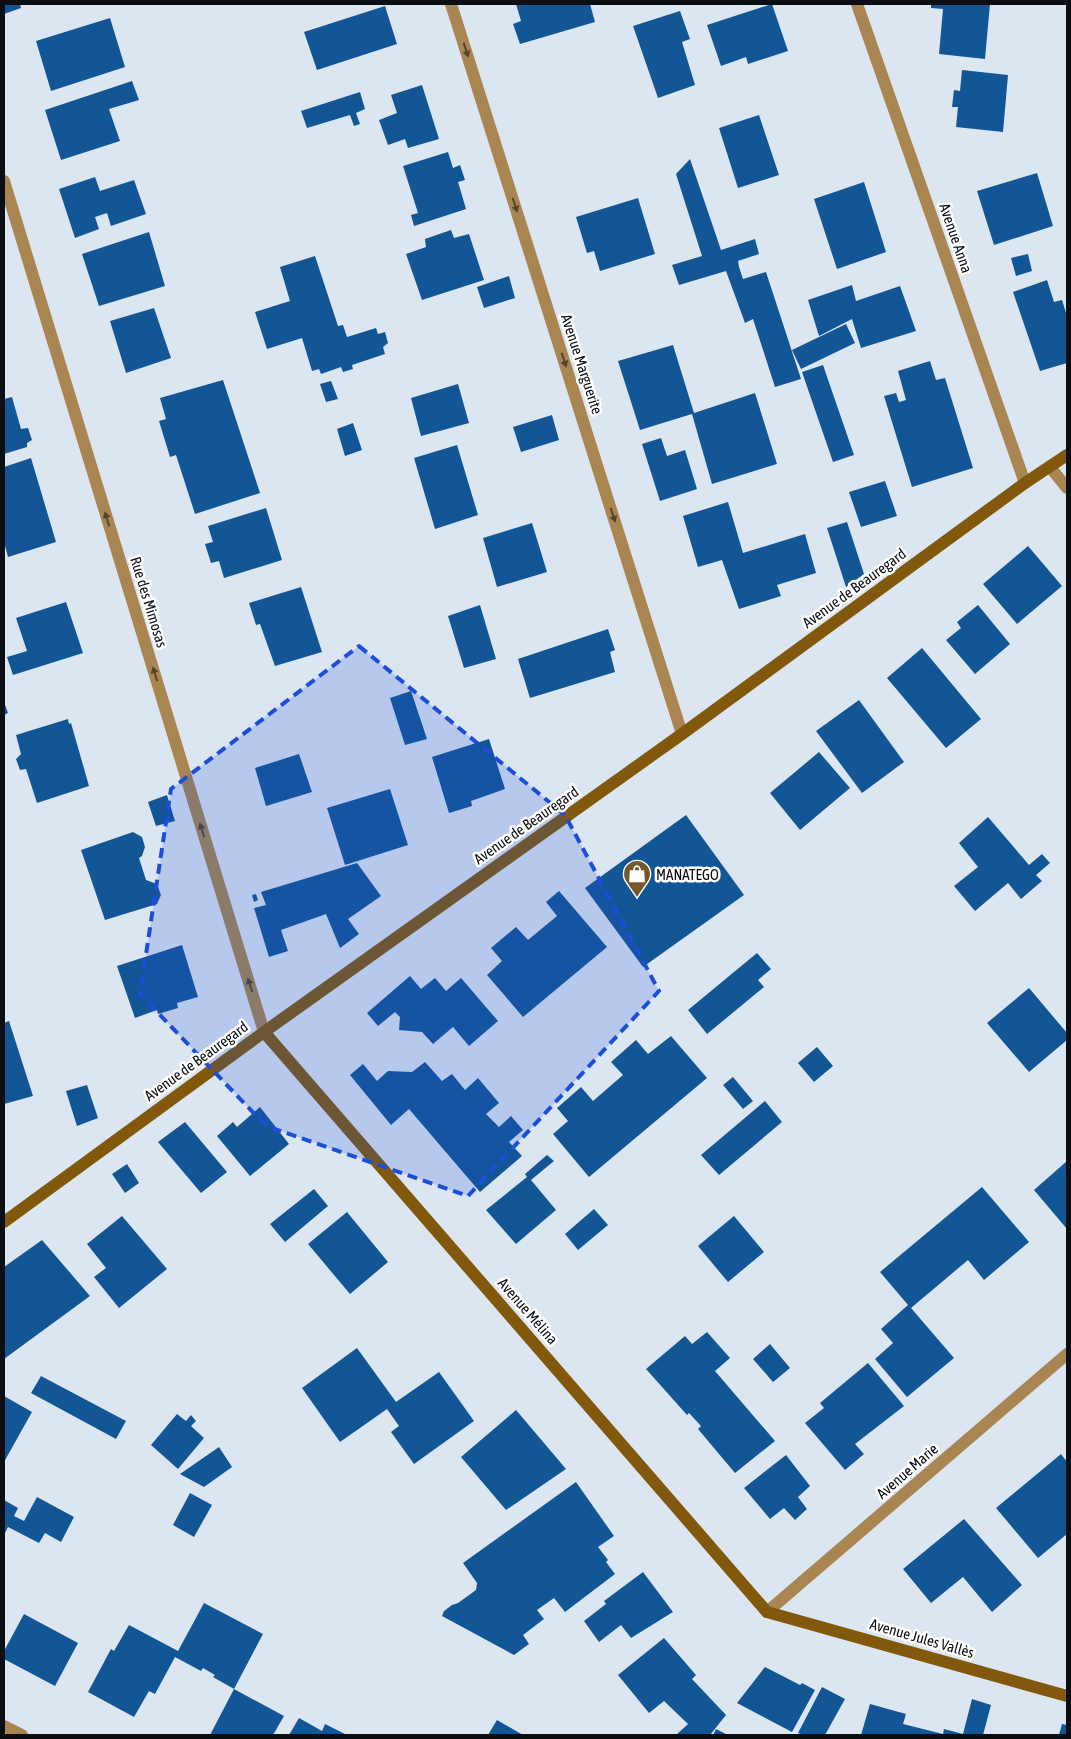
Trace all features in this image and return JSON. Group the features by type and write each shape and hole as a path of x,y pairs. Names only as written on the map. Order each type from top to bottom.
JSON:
{"street":[{"name":"Avenue Marguerite","path":"451,4 682,734"},
{"name":"Avenue Anna","path":"857,4 1025,483"},
{"name":"Rue des Mimosas","path":"4,181 264,1032"},
{"name":"Avenue de Beauregard","path":"4,1222 264,1032 682,734 1025,483 1067,455"},
{"path":"1050,467 1067,488"},
{"name":"Avenue Mélina","path":"264,1032 768,1612"},
{"name":"Avenue Marie","path":"768,1612 1067,1354"},
{"name":"Avenue Jules Vallès","path":"768,1612 1067,1696"},
{"path":"4,1726 22,1735"}],"highlighted area":[{"path":"359,646 565,815 659,991 468,1196 266,1126 140,994 171,789"}],"building":[{"path":"4,4 20,4 21,8 4,14"},
{"path":"516,4 590,4 595,22 520,44 513,24 521,21"},
{"path":"772,4 788,51 748,64 746,57 721,66 707,25"},
{"path":"931,4 990,4 985,59 939,54 943,9 931,8"},
{"path":"385,6 397,44 317,70 304,32"},
{"path":"680,11 690,39 682,42 695,85 658,98 633,26"},
{"path":"110,18 125,67 51,91 36,41"},
{"path":"962,70 1008,75 1003,132 956,127 958,107 952,107 954,90 960,91"},
{"path":"132,81 139,100 109,109 120,141 61,160 45,110"},
{"path":"422,85 439,139 408,148 405,139 388,145 379,120 397,113 391,95"},
{"path":"360,92 365,109 356,113 360,124 354,126 350,115 307,128 301,111"},
{"path":"759,115 779,175 738,188 719,128"},
{"path":"448,152 453,168 460,165 465,180 458,182 466,209 414,226 411,215 418,213 403,166"},
{"path":"690,159 721,250 755,239 759,254 738,261 739,267 743,279 766,272 801,379 775,387 753,319 745,323 726,271 679,285 672,265 702,256 676,174"},
{"path":"1037,173 1053,226 994,245 977,191"},
{"path":"95,177 100,191 134,180 146,214 111,226 107,213 95,217 99,229 75,238 59,189"},
{"path":"864,182 886,252 837,269 814,199"},
{"path":"638,198 655,254 600,271 594,251 587,253 576,217"},
{"path":"451,230 454,238 469,234 484,280 422,300 406,254 426,247 425,239"},
{"path":"149,232 165,286 99,306 82,254"},
{"path":"1028,254 1032,271 1016,276 1011,258"},
{"path":"315,256 338,326 343,325 347,337 376,328 378,334 385,332 388,343 383,347 385,354 352,365 353,369 343,372 341,367 321,374 319,369 312,371 302,338 267,349 255,312 290,301 280,267"},
{"path":"509,276 515,298 484,308 477,287"},
{"path":"1047,280 1054,302 1062,300 1067,316 1067,363 1040,371 1013,292"},
{"path":"852,285 856,301 900,286 916,331 861,348 852,319 819,336 808,300"},
{"path":"154,308 171,358 126,373 110,321"},
{"path":"846,324 855,343 801,369 792,350"},
{"path":"673,345 694,413 755,393 777,464 712,484 692,414 640,430 618,361"},
{"path":"930,361 936,380 945,378 973,468 912,487 884,396 896,393 899,402 906,400 898,371"},
{"path":"823,365 854,455 833,462 802,372"},
{"path":"223,380 260,493 195,514 176,455 170,457 159,421 166,419 160,398"},
{"path":"331,381 338,399 326,402 320,384"},
{"path":"458,384 469,423 421,436 411,398"},
{"path":"12,397 21,429 28,428 32,440 27,443 27,447 4,454 4,399"},
{"path":"552,415 559,440 521,452 513,427"},
{"path":"353,423 362,450 345,456 337,429"},
{"path":"661,438 667,456 685,450 697,489 660,501 642,444"},
{"path":"457,445 478,515 435,529 414,458"},
{"path":"31,458 56,542 8,557 4,542 4,467"},
{"path":"885,481 897,516 861,527 849,492"},
{"path":"728,502 743,553 805,534 816,573 777,585 781,596 739,609 722,560 698,567 683,516"},
{"path":"266,508 282,560 224,578 219,561 211,563 205,544 213,542 208,526"},
{"path":"847,522 864,574 846,587 827,528"},
{"path":"532,523 547,572 497,587 483,538"},
{"path":"1028,546 1062,586 1017,624 983,584"},
{"path":"301,587 322,652 275,666 260,624 256,625 249,603"},
{"path":"66,602 83,653 13,675 7,657 27,651 16,618"},
{"path":"480,605 496,659 464,668 448,616"},
{"path":"978,605 1010,644 975,674 946,640 961,628 957,622"},
{"path":"608,629 615,650 610,652 615,672 530,698 518,659"},
{"path":"922,648 981,719 946,748 887,678"},
{"path":"411,691 427,739 405,745 390,698"},
{"path":"859,700 904,762 862,793 816,731"},
{"path":"4,702 8,713 4,715"},
{"path":"68,719 69,724 71,723 89,786 37,803 26,769 20,770 16,759 21,754 16,735"},
{"path":"489,739 505,789 471,801 472,806 449,813 432,757"},
{"path":"819,752 850,788 800,830 770,793"},
{"path":"299,754 312,792 266,806 255,768"},
{"path":"390,789 408,845 345,865 327,808"},
{"path":"167,795 175,821 156,826 148,802"},
{"name":"MANATEGO","path":"686,815 744,895 643,967 585,888"},
{"path":"988,817 1029,865 1042,854 1050,863 1036,875 1042,881 1021,899 1008,883 975,911 954,886 978,867 959,843"},
{"path":"133,832 142,837 145,847 142,856 139,858 146,880 157,884 161,895 157,904 105,920 81,850"},
{"path":"357,863 381,896 348,919 359,934 340,948 326,914 281,930 288,951 269,957 254,908 266,905 261,892"},
{"path":"559,891 607,947 523,1017 487,975 502,961 491,948 516,927 528,940 557,916 546,902"},
{"path":"256,894 258,900 254,902 252,895"},
{"path":"182,945 198,997 177,1003 178,1008 158,1014 157,1010 135,1018 117,966"},
{"path":"757,953 771,969 758,980 764,987 707,1034 688,1010"},
{"path":"410,976 421,989 435,978 446,991 461,978 498,1021 469,1046 453,1027 433,1044 422,1032 399,1030 400,1017 395,1012 378,1026 367,1013"},
{"path":"1029,988 1067,1033 1067,1040 1029,1072 987,1023"},
{"path":"9,1021 33,1096 4,1104 4,1023"},
{"path":"671,1036 707,1078 589,1177 553,1134 568,1121 557,1108 581,1087 593,1101 623,1075 611,1062 636,1040 648,1054"},
{"path":"817,1047 833,1066 814,1082 798,1063"},
{"path":"425,1062 442,1081 452,1074 465,1090 478,1078 499,1103 486,1114 499,1127 511,1116 523,1130 509,1142 522,1156 480,1192 409,1109 391,1125 350,1075 363,1064 377,1081 388,1071 412,1072"},
{"path":"733,1077 753,1101 743,1109 723,1085"},
{"path":"87,1085 98,1118 77,1126 66,1091"},
{"path":"765,1101 782,1122 719,1175 701,1155"},
{"path":"260,1107 289,1144 250,1176 217,1136 233,1122 237,1127"},
{"path":"185,1122 227,1172 201,1193 158,1142"},
{"path":"547,1155 554,1161 531,1180 556,1210 516,1244 486,1210 527,1177 525,1174"},
{"path":"1067,1161 1067,1229 1034,1190"},
{"path":"127,1164 139,1183 125,1193 112,1174"},
{"path":"982,1187 1029,1242 984,1280 968,1260 911,1308 954,1358 907,1397 875,1359 893,1343 881,1329 908,1305 880,1272"},
{"path":"314,1189 328,1206 285,1242 270,1224"},
{"path":"594,1209 608,1225 578,1250 565,1234"},
{"path":"347,1212 388,1262 350,1294 308,1244"},
{"path":"122,1216 167,1269 119,1308 94,1277 106,1268 87,1244"},
{"path":"734,1216 764,1252 728,1282 698,1246"},
{"path":"42,1240 90,1296 4,1359 4,1267"},
{"path":"707,1332 730,1358 715,1371 775,1441 735,1473 698,1429 701,1426 689,1413 687,1415 646,1369 685,1336 692,1344"},
{"path":"770,1344 790,1368 773,1382 753,1359"},
{"path":"357,1348 396,1402 439,1372 474,1421 414,1464 391,1432 399,1426 387,1409 340,1442 302,1388"},
{"path":"868,1363 904,1406 855,1444 864,1454 845,1470 805,1423 824,1408 820,1403"},
{"path":"41,1376 126,1421 116,1439 31,1393"},
{"path":"4,1396 32,1412 4,1462"},
{"path":"516,1410 566,1469 506,1510 461,1457"},
{"path":"177,1414 186,1421 191,1415 196,1421 191,1426 204,1438 178,1469 151,1445"},
{"path":"219,1447 232,1467 204,1487 180,1474"},
{"path":"1061,1454 1067,1462 1067,1534 1038,1558 996,1508"},
{"path":"786,1455 810,1486 798,1497 807,1509 795,1520 784,1508 770,1519 744,1488"},
{"path":"576,1482 614,1536 598,1547 608,1560 606,1562 615,1574 565,1612 554,1598 537,1610 544,1619 523,1635 529,1644 514,1655 442,1616 444,1611 476,1590 477,1583 463,1563"},
{"path":"190,1493 212,1505 194,1537 173,1525"},
{"path":"37,1497 74,1517 61,1542 45,1533 39,1543 8,1527 4,1535 4,1500 18,1508 14,1516 24,1521"},
{"path":"964,1519 1022,1585 992,1612 963,1577 931,1603 903,1569"},
{"path":"643,1572 673,1612 631,1638 621,1625 599,1642 584,1621 606,1604 604,1601"},
{"path":"204,1603 263,1634 234,1689 213,1677 215,1675 203,1668 201,1671 175,1657 155,1694 149,1691 134,1717 88,1692 111,1649 114,1651 129,1625 178,1651"},
{"path":"24,1614 78,1643 55,1686 4,1659 4,1651"},
{"path":"664,1638 696,1675 692,1679 726,1715 710,1735 676,1735 688,1724 664,1701 649,1713 618,1675"},
{"path":"765,1667 800,1685 802,1683 815,1690 792,1732 737,1703"},
{"path":"822,1687 845,1699 825,1735 803,1735 798,1733"},
{"path":"234,1689 284,1716 273,1735 210,1735"},
{"path":"972,1699 991,1705 983,1735 861,1735 870,1704 906,1714 903,1724 943,1734 944,1729 963,1734"},
{"path":"299,1718 322,1731 325,1724 347,1735 289,1735"},
{"path":"497,1720 523,1735 488,1735"},
{"path":"1062,1724 1067,1725 1067,1735 1059,1735"},
{"path":"716,1729 728,1735 713,1735"}],"place":[{"name":"MANATEGO","path":"637,898"}]}
